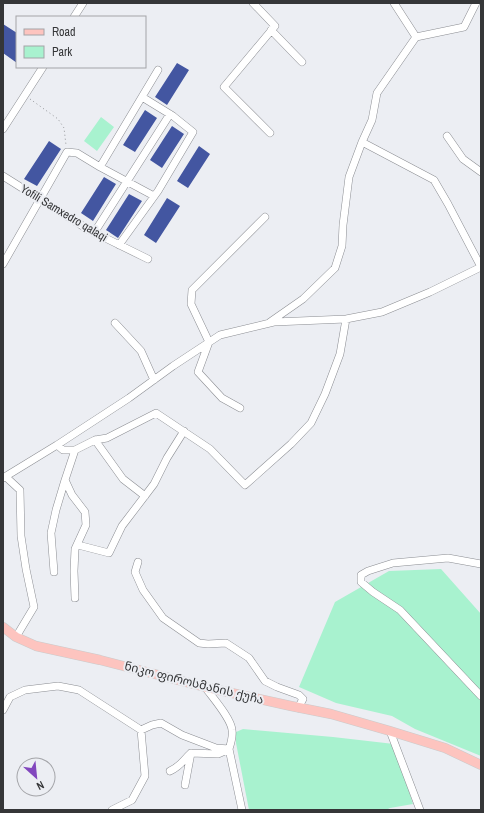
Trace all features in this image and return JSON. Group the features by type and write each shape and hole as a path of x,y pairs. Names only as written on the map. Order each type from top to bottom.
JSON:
{"main road":[{"name":"ნიკო ფიროსმანის ქუჩა","path":"3,626 16,637 36,646 100,660 205,687 331,714 445,748 481,765"}],"street":[{"path":"75,16 83,3"},
{"path":"253,3 275,26 224,87 270,133"},
{"path":"394,3 416,37"},
{"path":"268,323 303,299 335,268 342,246 342,225 349,177 372,120 377,93 416,37 464,27 476,3"},
{"path":"271,30 302,62"},
{"path":"3,129 42,68"},
{"path":"100,167 158,70"},
{"path":"119,245 154,196 193,132 170,114 142,97"},
{"path":"94,233 170,114"},
{"path":"447,136 463,159 481,172"},
{"path":"16,637 34,607 21,536 20,490 4,478 129,398 220,335 274,322 346,319 382,312 430,292 481,267 434,180 362,142"},
{"path":"69,152 77,153 154,196"},
{"name":"Yofili Samxedro qalaqi","path":"3,264 69,152"},
{"name":"Yofili Samxedro qalaqi","path":"3,176 94,233 148,259"},
{"path":"240,408 222,398 198,372 209,342 191,304 192,290 265,217"},
{"path":"57,445 64,450 75,450 95,440 107,438 156,413 210,449 245,485 291,444 311,423 325,394 340,354 346,319"},
{"path":"115,323 141,351 154,380"},
{"path":"78,545 109,553 122,526 154,484 166,458 184,432"},
{"path":"95,440 123,479 145,496"},
{"path":"54,572 51,533 56,510 75,450"},
{"path":"65,480 72,494 85,512 86,525 76,549 74,571 75,598"},
{"path":"481,564 448,558 393,563 368,571 361,575 361,582 400,610 481,696"},
{"path":"138,562 134,572 143,590 163,618 199,643 226,643 249,658 265,680 277,687 299,695 303,699 298,708"},
{"path":"3,710 10,697 25,690 58,686 78,690 141,730"},
{"path":"205,687 229,720 232,729 232,742 229,749 242,810"},
{"path":"141,730 161,723 182,735 216,748 229,749"},
{"path":"112,810 132,800 145,776 141,730"},
{"path":"390,731 420,810"},
{"path":"170,772 178,768 185,758 191,753 218,754 229,749"},
{"path":"185,785 191,753"}],"path":[{"path":"24,96 58,119 64,128 69,152"}],"green space":[{"path":"101,117 114,127 97,151 84,141"},
{"path":"441,569 481,614 481,756 415,729 392,716 336,703 299,687 335,602 389,571"},
{"path":"243,729 394,744 413,804 386,810 249,810 236,743 236,732"}],"building":[{"path":"3,24 16,32 16,62 3,53"},
{"path":"177,63 189,70 167,105 155,97"},
{"path":"145,110 157,118 135,152 123,145"},
{"path":"172,126 184,134 162,168 150,160"},
{"path":"49,141 61,149 37,186 24,179"},
{"path":"199,146 210,154 188,188 177,181"},
{"path":"104,177 116,184 93,221 81,213"},
{"path":"129,194 142,201 118,238 106,230"},
{"path":"167,198 180,206 156,243 144,235"}]}
